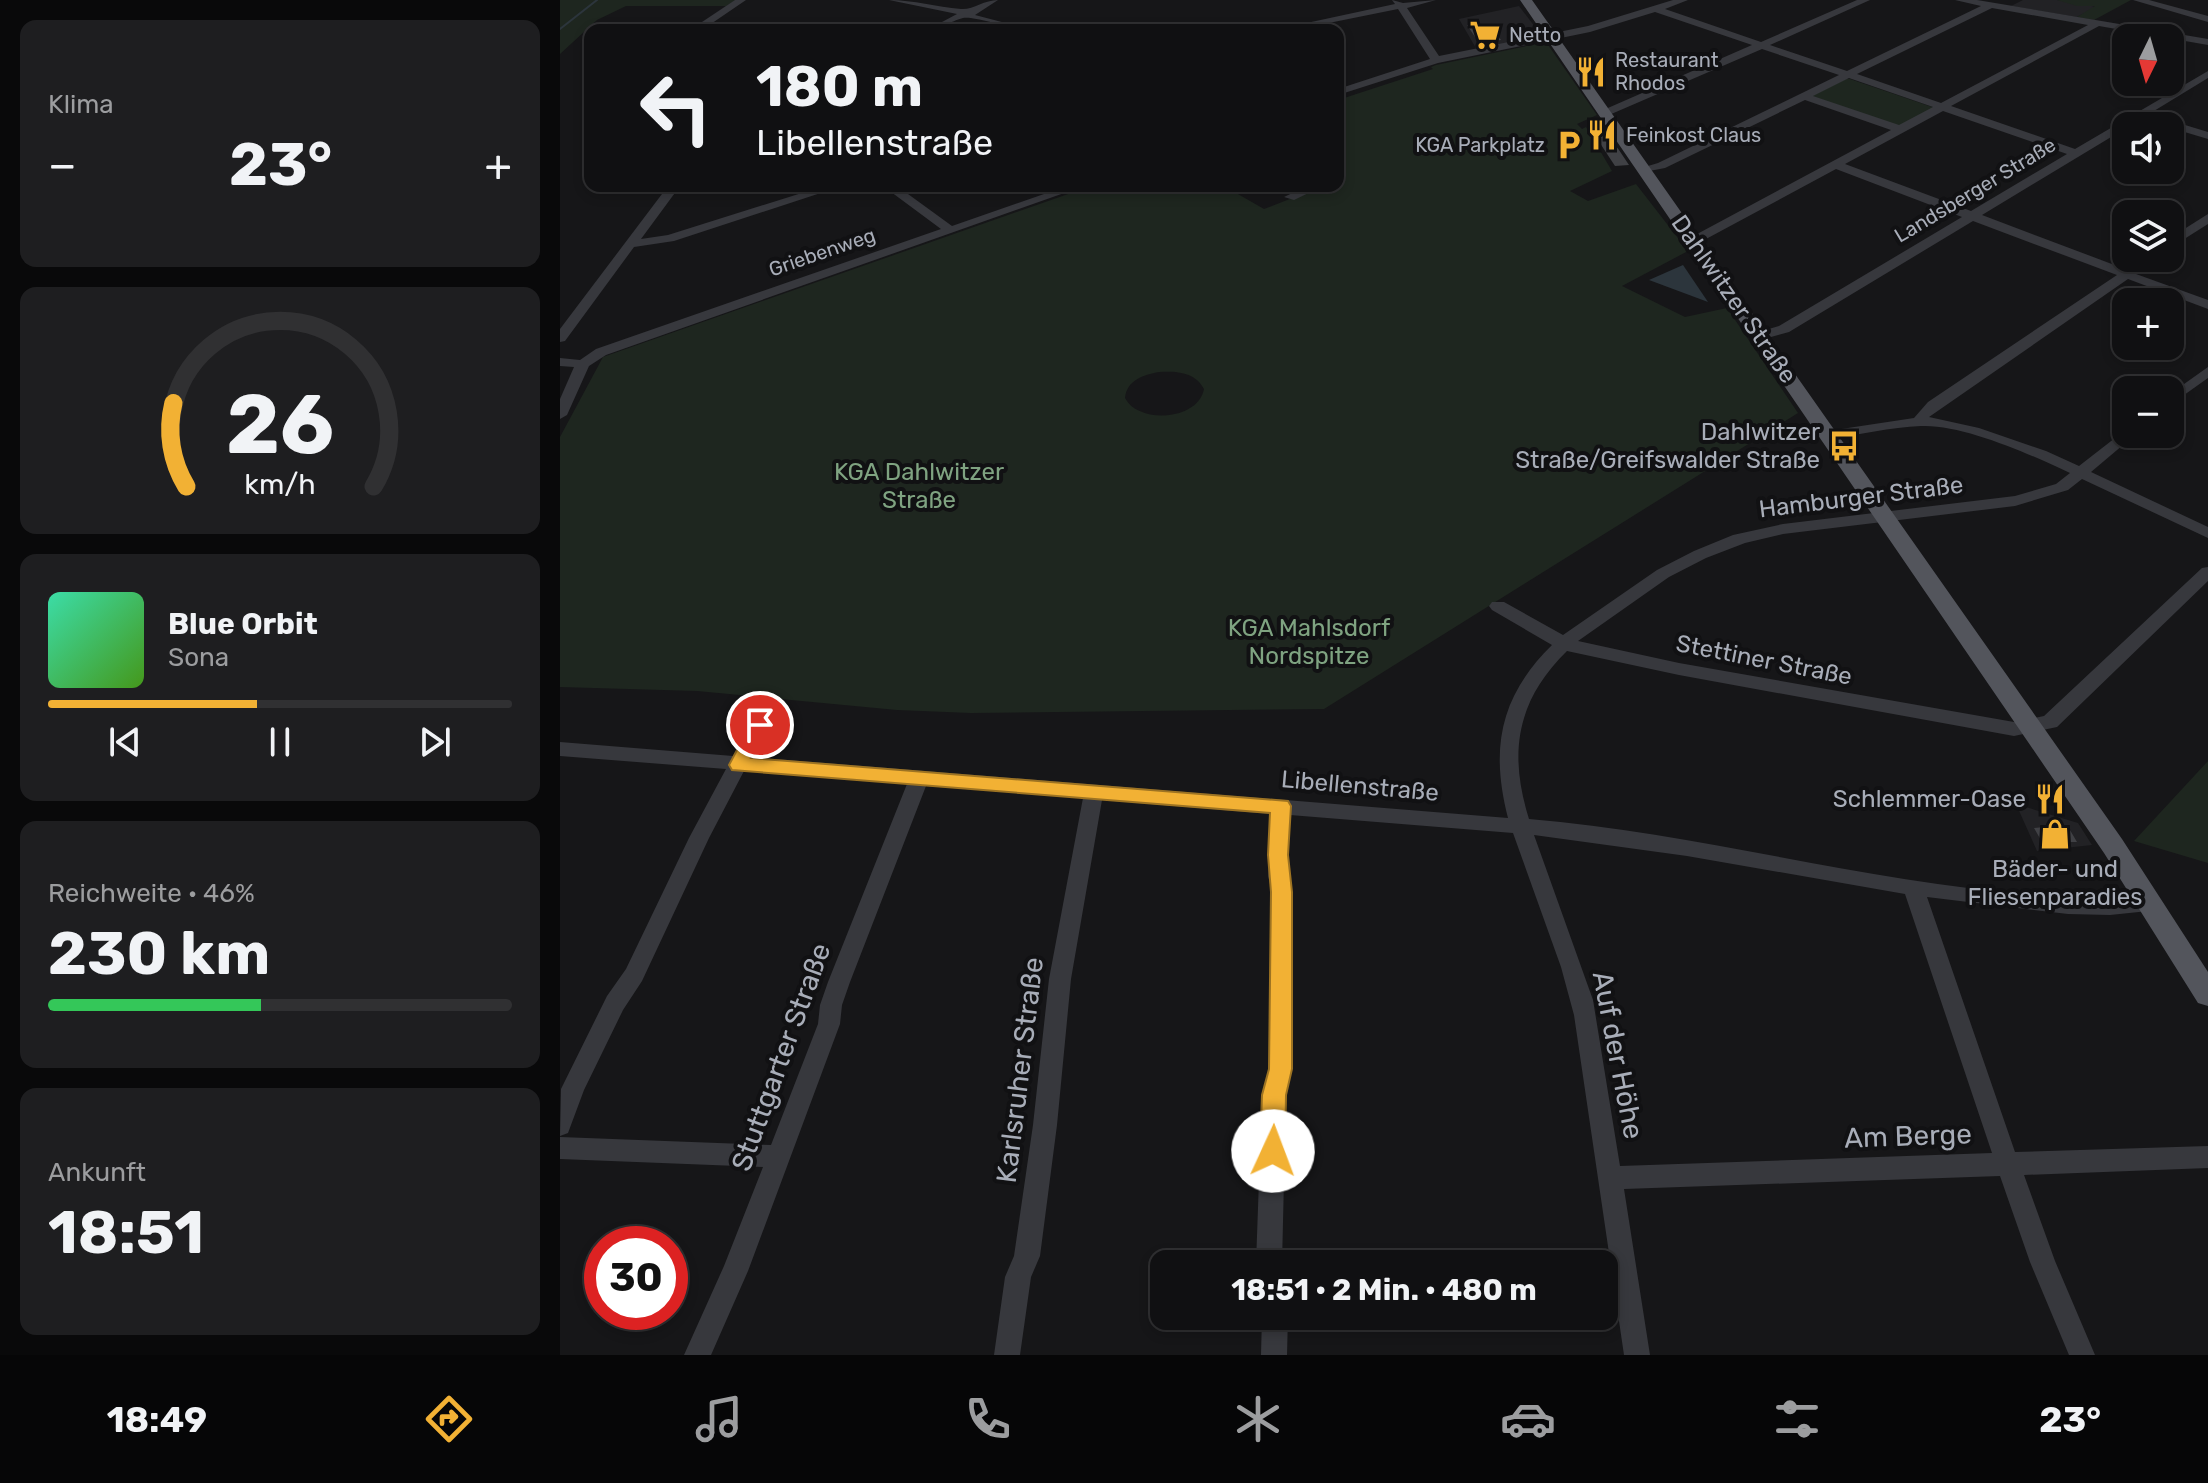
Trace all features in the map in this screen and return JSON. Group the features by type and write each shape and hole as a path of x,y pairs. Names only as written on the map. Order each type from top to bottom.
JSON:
{"main road":[{"name":"Dahlwitzer Straße","path":"1528,2 2103,832 2208,995"}],"street":[{"path":"704,24 741,0"},
{"path":"894,0 1004,24"},
{"path":"944,24 996,0"},
{"path":"1364,0 1399,3"},
{"path":"1306,24 1399,3 1431,0"},
{"path":"1344,90 1436,60 1590,29 1683,0"},
{"path":"1605,113 1865,0"},
{"path":"1963,0 2208,42"},
{"path":"2138,0 2208,19"},
{"path":"1399,3 1436,60"},
{"path":"1644,169 1661,166 1989,6"},
{"path":"1656,9 2076,153"},
{"path":"1691,237 1702,236 1837,165 2096,24"},
{"name":"Landsberger Straße","path":"2146,112 2208,74"},
{"path":"1806,97 1902,130"},
{"path":"2184,128 2208,136"},
{"name":"Landsberger Straße","path":"1760,336 1784,329 2112,132"},
{"path":"1837,165 2208,305"},
{"path":"560,338 671,192"},
{"path":"632,244 670,238 817,192"},
{"path":"897,192 950,230"},
{"name":"Griebenweg","path":"583,364 601,352 691,319 1061,192"},
{"path":"1290,197 1302,192"},
{"path":"2184,234 2208,218"},
{"path":"1923,421 1921,416 1933,405 2131,272"},
{"path":"560,362 583,364 560,415"},
{"path":"2184,390 2208,371"},
{"path":"1828,435 1923,421 2009,441 2208,533"},
{"name":"Hamburger Straße","path":"1511,726 1516,707 1529,683 1564,644 1628,595 1702,552 1741,538 1777,530 2022,500 2062,487 2112,448"},
{"path":"2031,727 2050,722 2208,572"},
{"name":"Stettiner Straße","path":"1498,606 1564,644 1679,669 2003,728 2031,727"},
{"path":"560,1125 572,1100 573,1089 615,1003 634,975 699,838 773,699"},
{"name":"Auf der Höhe","path":"1511,726 1508,757 1521,826 1582,1001 1634,1310 1637,1355"},
{"name":"Libellenstraße","path":"560,749 1521,826 1712,851 1914,887 2053,903 2151,904"},
{"name":"Stuttgarter Straße","path":"697,1355 735,1271 829,1024 831,1005 866,910 883,875 919,778"},
{"name":"Karlsruher Straße","path":"1007,1355 1018,1277 1027,1256 1060,979 1094,792"},
{"path":"1269,1250 1274,1095 1280,1069 1282,892 1278,862 1281,806"},
{"path":"1914,887 1925,929 2007,1162 2082,1355"},
{"path":"560,1148 777,1156"},
{"name":"Am Berge","path":"1611,1178 2208,1157"},
{"path":"1274,1355 1275,1330"}],"shaded area":[{"path":"2023,0 2057,0 2097,7 2077,17 2011,6"},
{"path":"1519,6 1542,36 1477,50 1459,19"},
{"path":"1683,265 1708,302 1649,280"},
{"path":"2016,804 2078,823 2092,845 2037,851"}],"green space":[{"path":"560,0 736,0 726,6 626,6 593,24 584,24 584,32 560,54"},
{"path":"2057,0 2131,0 2094,20 2077,17 2095,6 2077,6"},
{"name":"KGA Dahlwitzer Straße","path":"1546,42 1597,115 1577,124 1582,129 1586,127 1612,171 1570,191 1588,201 1636,184 1688,251 1622,286 1685,317 1727,308 1798,413 1324,709 971,713 897,710 697,691 560,687 560,437 603,357 1074,192 1234,192 1264,209 1308,192 1344,192 1344,98 1433,69 1431,67","holes":["1179,372 1196,379 1204,389 1191,408 1180,413 1154,415 1142,412 1125,398 1129,387 1137,379 1153,373"]},
{"path":"1846,79 1935,108 1900,127 1812,96"},
{"path":"2208,761 2208,863 2134,841"}],"building":[{"name":"Netto","path":"1467,25 1491,26 1501,40 1479,43"},
{"path":"1603,130 1629,165 1615,166 1592,131"},
{"name":"Bäder- und Fliesenparadies","path":"2067,825 2077,842 2042,842 2034,828"}],"waterway":[{"path":"560,29 597,0"}],"place":[{"name":"Netto","path":"1485,35"},
{"name":"Restaurant Rhodos","path":"1591,72"},
{"name":"Feinkost Claus","path":"1602,135"},
{"name":"KGA Parkplatz","path":"1569,145"},
{"name":"Dahlwitzer Straße/Greifswalder Straße","path":"1844,446"},
{"name":"Schlemmer-Oase","path":"2050,799"},
{"name":"Bäder- und Fliesenparadies","path":"2055,834"}],"route":[{"path":"760,725 739,765 1281,806 1278,828 1278,876 1282,892 1280,1069 1274,1095 1273,1151"}],"park label":[{"name":"KGA Mahlsdorf Nordspitze","path":"1309,642"}]}
